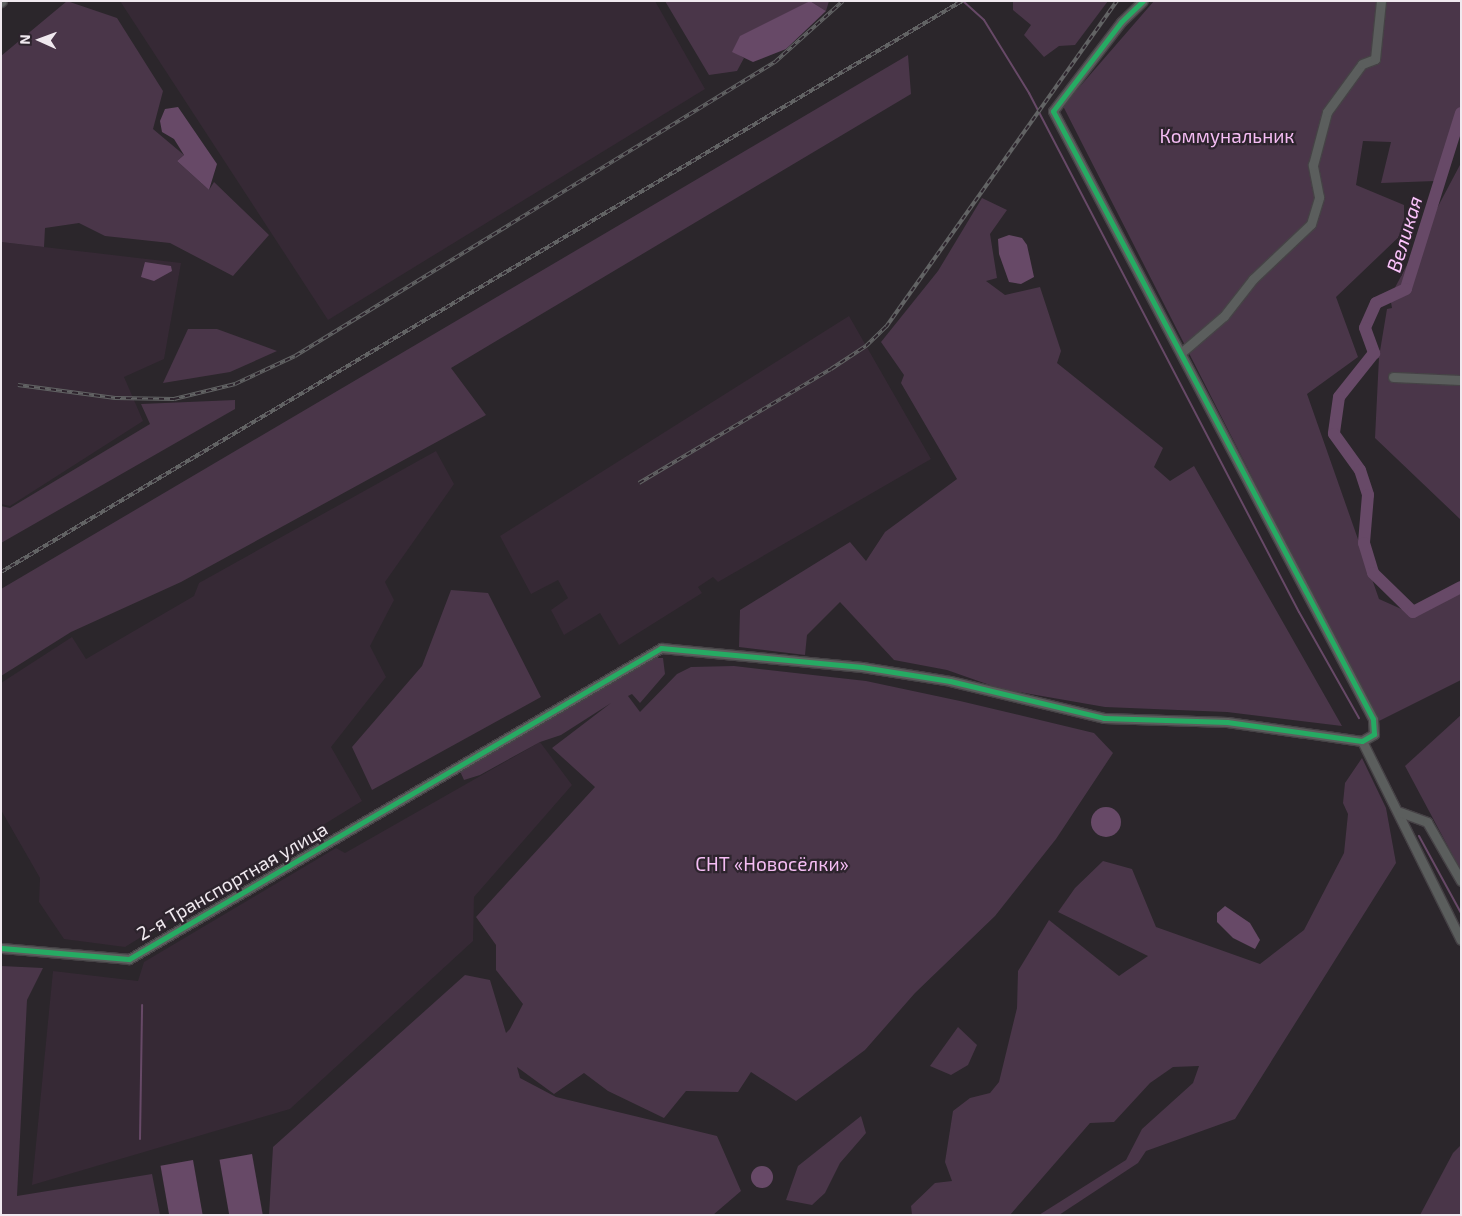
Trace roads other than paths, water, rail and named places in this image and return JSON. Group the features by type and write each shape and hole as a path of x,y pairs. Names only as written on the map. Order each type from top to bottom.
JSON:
{"street":[{"path":"1143,1 1121,22 1053,111 1182,352 1275,539 1373,720 1374,734 1362,741 1400,812 1461,940"},
{"path":"1182,352 1224,316 1253,279 1311,224 1319,197 1313,165 1327,112 1362,64 1375,59 1381,1"},
{"path":"1393,378 1461,380"},
{"name":"2-я Транспортная улица","path":"1,948 124,961 661,648 862,667 950,681 1104,718 1228,722 1362,741"},
{"path":"1400,812 1427,822 1461,881"}],"waterway":[{"path":"963,1 984,20 1029,93 1299,612 1359,718"},
{"name":"Великая","path":"1461,113 1406,289 1376,303 1365,328 1374,353 1339,397 1334,434 1360,470 1368,495 1364,543 1373,573 1413,612 1461,587"},
{"path":"1419,836 1461,913"},
{"path":"140,1139 142,1005"}],"railway":[{"path":"18,385 115,398 174,399 235,384 295,356 775,62 843,1"},
{"path":"1,572 962,1"},
{"path":"639,483 831,369 866,346 886,327 1117,1"}],"park label":[{"name":"Коммунальник","path":"1227,136"},
{"name":"СНТ «Новосёлки»","path":"772,864"}]}
